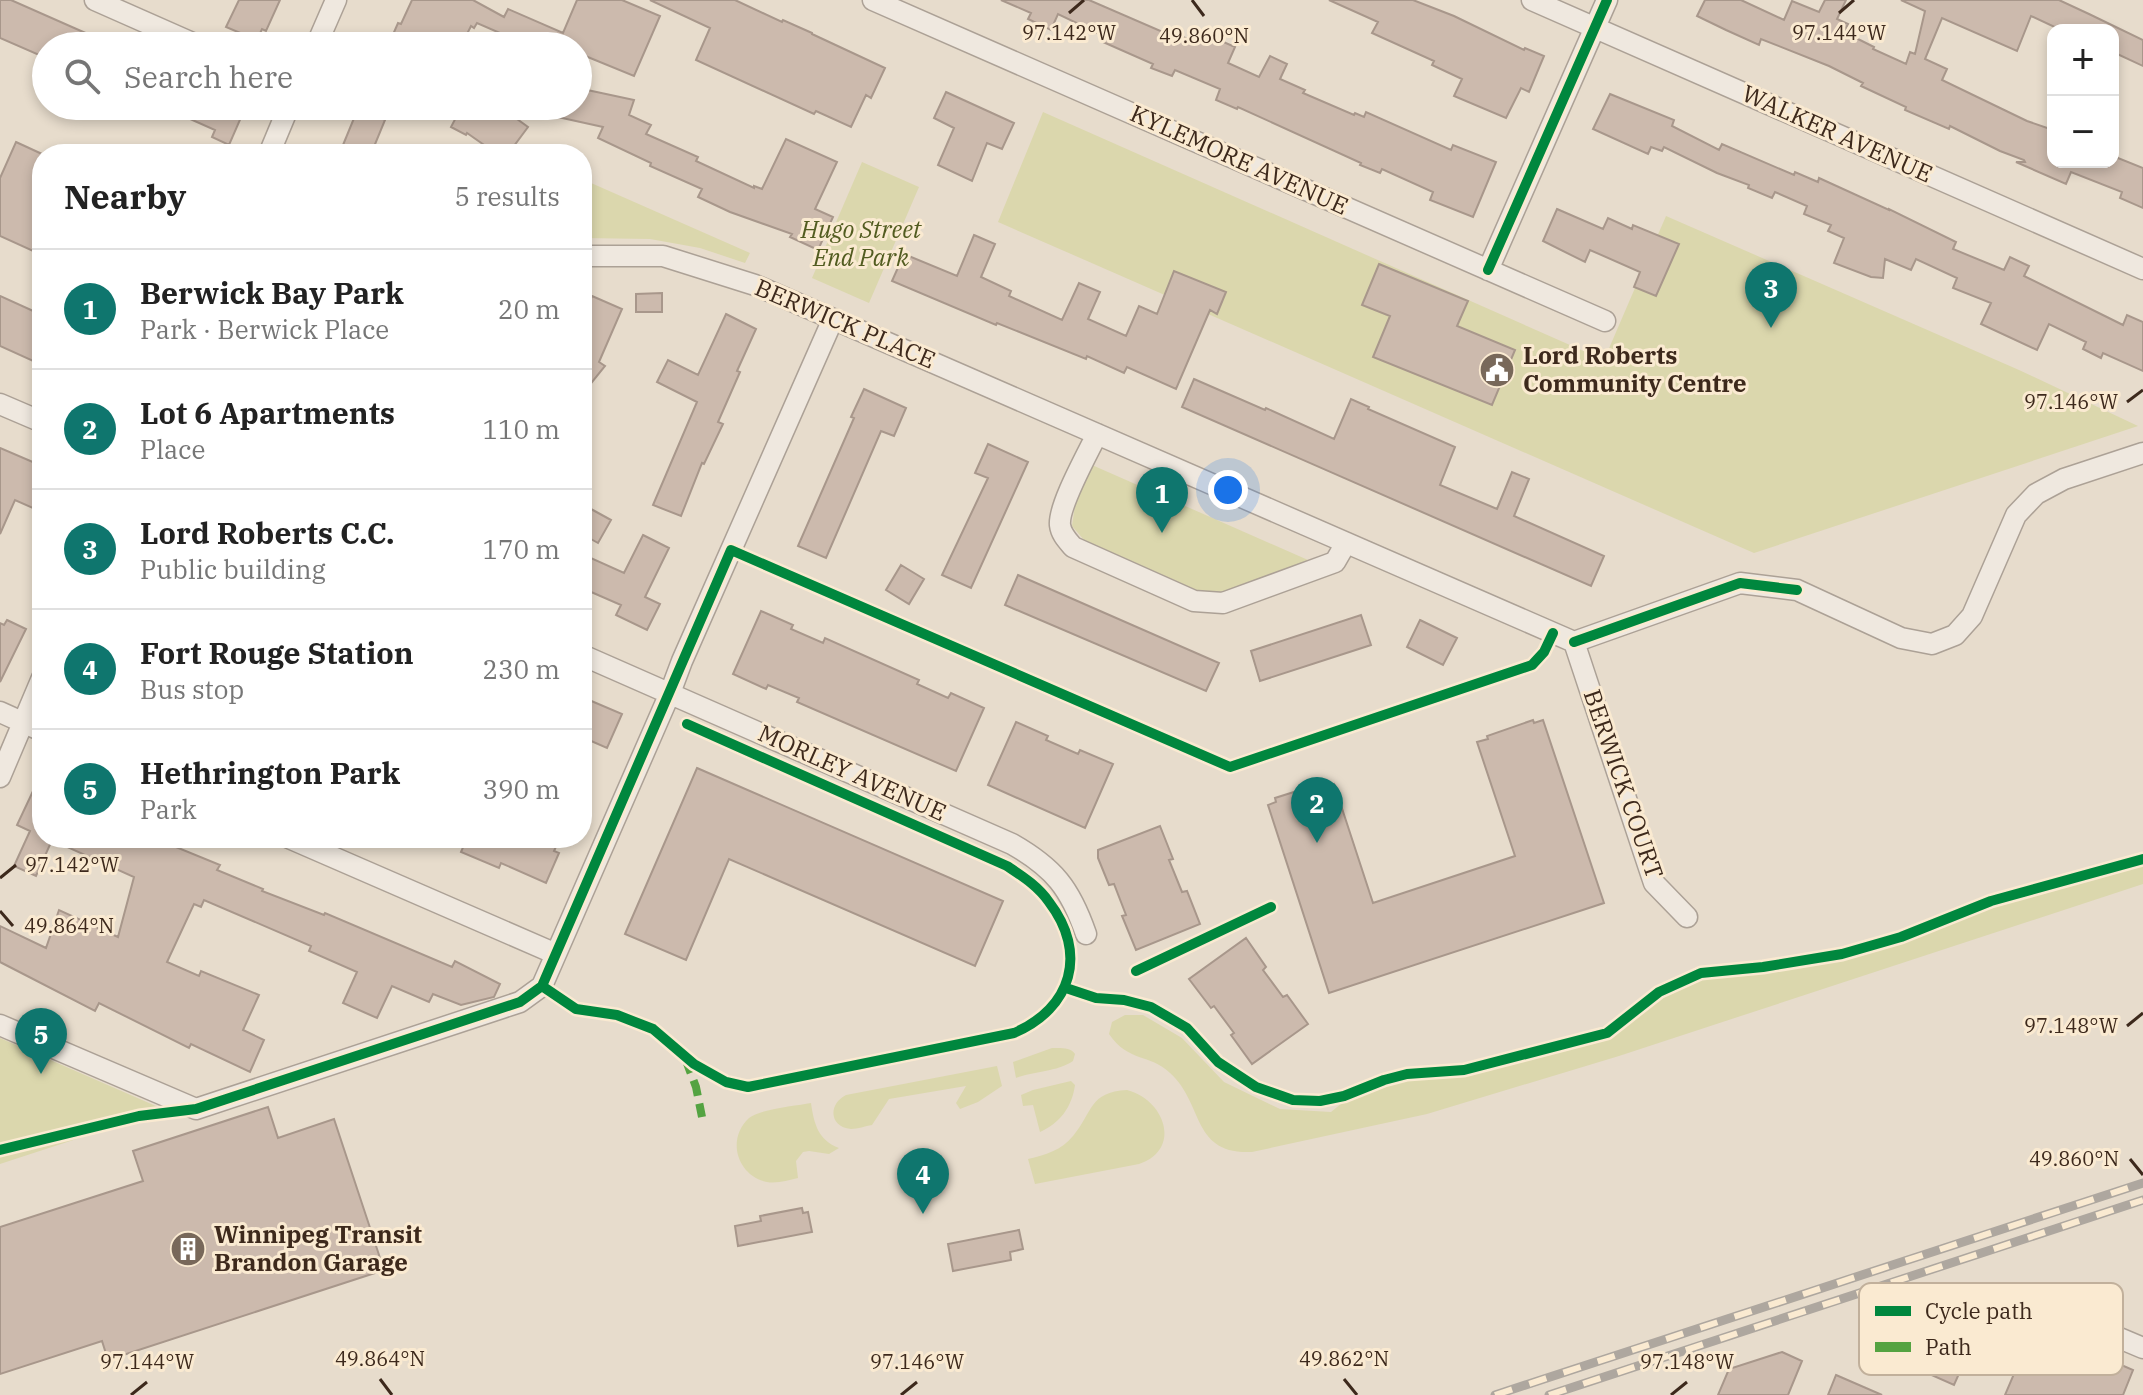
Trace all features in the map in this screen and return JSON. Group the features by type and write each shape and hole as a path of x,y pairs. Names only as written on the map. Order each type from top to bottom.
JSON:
{"street":[{"path":"95,0 167,32"},
{"path":"322,32 336,0"},
{"name":"KYLEMORE AVENUE","path":"873,0 1605,321"},
{"name":"WALKER AVENUE","path":"1532,0 2143,269"},
{"path":"1488,270 1607,0"},
{"path":"273,144 283,120"},
{"name":"BERWICK PLACE","path":"592,256 663,256 755,285 1574,642"},
{"path":"0,1025 196,1109 520,1002 533,994 542,986 833,319"},
{"path":"0,404 32,418"},
{"path":"1097,434 1062,509 1060,523 1064,536 1073,547 1194,601 1223,603 1335,562 1346,543"},
{"path":"1574,642 1740,583 1797,590 1901,638 1932,644 1955,635 1972,616 2016,515 2036,494 2064,479 2143,453"},
{"name":"BERWICK COURT","path":"1574,642 1654,883 1687,917"},
{"name":"MORLEY AVENUE","path":"592,659 1012,844 1059,879 1086,934"},
{"path":"0,712 32,727"},
{"path":"0,777 32,729"},
{"path":"312,848 556,954"},
{"path":"2123,1340 2143,1348"}],"green space":[{"path":"1043,112 1604,360 1666,216 2019,370 2138,426 1754,553 998,222"},
{"name":"Hugo Street End Park","path":"862,162 919,187 869,303 812,278"},
{"path":"592,183 750,253 745,263 700,248 650,239 592,238"},
{"path":"1092,465 1308,560 1303,565 1219,593 1194,590 1084,540 1072,526 1075,505"},
{"path":"2143,865 2143,884 1619,1056 1427,1114 1252,1152 1232,1151 1218,1145 1208,1136 1189,1098 1170,1073 1124,1050 1109,1034 1112,1022 1125,1015 1143,1015 1182,1038 1224,1082 1280,1109 1331,1112 1342,1103 1408,1079 1464,1076 1608,1039 1673,989 1702,978 1762,973 1842,959 1902,943 1992,907"},
{"path":"0,1038 165,1110 0,1164"},
{"path":"1052,1048 1071,1050 1075,1054 1073,1061 1016,1078 1013,1062"},
{"path":"997,1066 1002,1086 978,1102 960,1109 956,1103 966,1086 889,1099 872,1125 851,1129 835,1120 836,1104 846,1095"},
{"path":"1071,1081 1075,1085 1068,1107 1053,1124 1040,1132 1033,1105 1023,1106 1021,1095"},
{"path":"1127,1090 1140,1095 1159,1113 1164,1136 1161,1147 1153,1157 1139,1164 1035,1184 1028,1159 1064,1145 1098,1099"},
{"path":"811,1103 818,1130 826,1141 839,1148 829,1154 803,1152 796,1161 798,1178 771,1182 748,1172 738,1156 737,1146 738,1136 749,1118 769,1110"}],"building":[{"path":"0,0 11,0 83,32 32,32 32,52 0,38"},
{"path":"239,0 280,0 266,31 238,32 226,27"},
{"path":"412,0 473,0 504,17 508,9 561,32 498,32 477,23 468,32 394,32 398,23 401,24"},
{"path":"577,0 622,0 660,16 634,76 592,59 592,32 563,32"},
{"path":"650,0 735,0 885,68 871,98 866,95 851,127 816,111 814,114 696,60 710,28"},
{"path":"1001,0 1089,0 1165,33 1167,30 1197,43 1201,32 1235,47 1228,63 1259,77 1270,56 1287,64 1280,79 1305,90 1303,93 1354,115 1364,117 1366,112 1451,150 1453,145 1496,162 1473,217 1430,200 1433,192 1382,169 1380,173 1360,165 1238,107 1216,100 1220,89 1175,70 1172,76 1151,68 1153,64 1103,42 1106,37 1058,14 1051,30 1028,19 1031,13"},
{"path":"1329,0 1413,0 1544,56 1529,92 1521,88 1506,118 1454,96 1462,79 1432,65 1434,61 1372,33 1378,22"},
{"path":"1705,0 1741,0 1784,20 1792,1 1819,12 1825,0 1846,0 1837,19 1848,24 1844,32 1906,64 1910,52 1915,54 1925,11 1901,0 2059,0 2110,24 2048,24 2031,16 2017,51 1942,18 1925,59 1947,69 1942,80 2047,128 2047,168 2119,168 2119,158 2143,168 2143,208 2120,198 2122,192 2071,172 2066,184 2016,162 2024,160 1950,126 1949,129 1905,110 1906,107 1861,86 1863,83 1829,66 1761,39 1759,45 1697,16"},
{"path":"2119,28 2143,40 2143,66 2119,55"},
{"path":"592,91 634,100 629,115 651,125 646,134 698,157 696,161 754,188 762,189 786,139 837,162 815,209 833,217 818,250 790,237 792,234 698,197 702,189 598,138 603,127 571,120 592,120"},
{"path":"946,92 1014,123 1002,149 987,143 972,181 938,165 954,128 934,118"},
{"path":"1610,94 1674,120 1672,126 1719,150 1722,144 1794,175 1795,172 1818,182 1819,178 1889,209 1956,242 1953,249 2004,270 2010,257 2029,266 2024,276 2123,325 2127,315 2143,322 2143,371 2103,353 2101,358 2083,349 2086,342 2049,324 2037,350 1981,324 1991,303 1953,288 1957,278 1916,259 1911,270 1885,259 1883,278 1871,277 1834,263 1844,238 1828,231 1831,225 1804,214 1807,206 1775,192 1772,198 1664,147 1662,151 1651,147 1648,154 1593,129"},
{"path":"192,120 240,120 229,144 212,137 215,130"},
{"path":"353,120 385,120 375,144 343,144"},
{"path":"455,120 518,120 528,127 515,144 483,144 451,127"},
{"path":"16,142 32,149 32,250 0,236 0,178"},
{"path":"1557,209 1603,229 1608,218 1679,244 1656,296 1634,287 1640,272 1590,250 1585,262 1543,241"},
{"path":"974,235 995,244 981,277 1011,291 1009,296 1062,320 1079,283 1100,292 1088,319 1126,336 1139,306 1157,314 1174,271 1226,292 1217,314 1210,310 1176,389 1127,367 1124,373 1087,356 1086,359 996,325 892,281 904,254 957,276"},
{"path":"1379,264 1468,301 1457,326 1515,350 1492,405 1373,357 1390,316 1362,305"},
{"path":"662,293 662,312 636,312 636,294"},
{"path":"0,296 32,310 32,360 0,346"},
{"path":"592,296 622,309 599,362 605,366 592,382"},
{"path":"726,314 756,329 718,422 723,424 702,463 681,516 653,505 697,402 657,382 668,360 698,375"},
{"path":"1194,379 1334,439 1351,399 1455,447 1440,485 1497,509 1512,472 1529,479 1514,516 1604,556 1591,586 1182,407"},
{"path":"864,389 906,408 894,436 881,431 826,558 798,546"},
{"path":"988,444 1028,462 971,588 942,575 988,478 975,473"},
{"path":"0,448 32,462 32,508 15,500 0,534"},
{"path":"592,510 611,520 598,543 592,540"},
{"path":"643,535 669,548 645,597 660,604 647,630 616,615 621,605 592,592 592,559 624,573"},
{"path":"901,565 924,579 909,604 886,590"},
{"path":"1018,575 1219,663 1206,691 1005,605"},
{"path":"761,611 823,643 825,638 919,680 917,684 948,698 951,693 984,708 956,771 797,702 799,698 768,685 766,689 733,674"},
{"path":"1361,615 1371,645 1260,681 1251,651"},
{"path":"7,620 26,629 0,682 0,623 4,625"},
{"path":"1420,620 1457,638 1443,665 1407,647"},
{"path":"592,701 622,714 607,748 592,741"},
{"path":"1533,720 1534,723 1543,720 1604,903 1329,993 1268,805 1276,802 1275,798 1322,783 1323,788 1334,784 1373,903 1515,856 1477,742"},
{"path":"1016,722 1078,754 1080,750 1113,764 1085,828 988,785"},
{"path":"697,768 1003,901 975,966 729,859 686,960 625,934"},
{"path":"32,793 32,848 48,848 36,876 14,866 30,831 17,825"},
{"path":"1160,826 1182,892 1187,891 1200,924 1136,950 1122,916 1126,915 1114,884 1109,885 1098,850"},
{"path":"70,848 178,848 220,865 217,870 262,891 325,913 452,967 455,961 500,984 494,997 461,1005 433,994 429,1002 392,986 377,1018 343,1003 357,972 309,951 311,946 204,900 201,907 194,904 167,962 199,976 201,971 259,995 243,1030 264,1040 250,1072 191,1044 189,1048 99,1003 95,1011 0,962 0,926 46,948 59,910 118,937 134,877"},
{"path":"463,848 555,848 554,851 559,853 546,883 501,863 499,868 461,852"},
{"path":"1246,938 1266,967 1263,970 1283,997 1287,995 1308,1024 1252,1064 1214,1006 1211,1008 1189,979"},
{"name":"Winnipeg Transit Brandon Garage","path":"268,1107 278,1138 334,1119 384,1270 108,1360 102,1341 0,1374 0,1227 143,1181 133,1151"},
{"path":"802,1208 803,1213 808,1212 812,1232 738,1246 735,1226 761,1221 760,1216"},
{"path":"1019,1230 1023,1249 1010,1252 1011,1260 953,1271 948,1244"},
{"path":"1782,1352 1802,1361 1788,1395 1718,1395 1729,1369"},
{"path":"2123,1366 2133,1370 2123,1395 2005,1395 2014,1375 2123,1375"},
{"path":"1836,1375 1882,1395 1828,1395"},
{"path":"1932,1375 1958,1375 1954,1385"}],"railway":[{"path":"1495,1395 2143,1183"},
{"path":"1890,1283 2143,1200"},
{"path":"1549,1395 1859,1293"}],"marked path":[{"path":"685,1058 696,1087 702,1117"}],"cycle path":[{"path":"1488,270 1607,0"},
{"path":"0,1150 139,1116 196,1109 520,1002 542,986 731,550 1230,767 1532,665 1544,652 1553,633"},
{"path":"1574,642 1740,583 1797,590"},
{"path":"542,986 576,1009 617,1015 653,1029 694,1064 726,1082 748,1087 1014,1033 1034,1022 1061,994 1068,977 1068,940 1049,902 1024,878 1007,866 687,724"},
{"path":"1066,988 1096,998 1124,1000 1151,1007 1187,1028 1218,1062 1256,1087 1293,1100 1320,1101 1407,1074 1464,1070 1607,1033 1659,992 1701,973 1842,954 1901,937 1991,901 2143,859"},
{"path":"1136,971 1271,907"}],"place":[{"name":"Lord Roberts C.C.","path":"1771,328"},
{"name":"Lord Roberts Community Centre","path":"1497,370"},
{"name":"Berwick Bay Park","path":"1162,533"},
{"name":"Lot 6 Apartments","path":"1317,843"},
{"name":"Hethrington Park","path":"41,1074"},
{"name":"Fort Rouge Station","path":"923,1214"},
{"name":"Winnipeg Transit Brandon Garage","path":"188,1249"}]}
